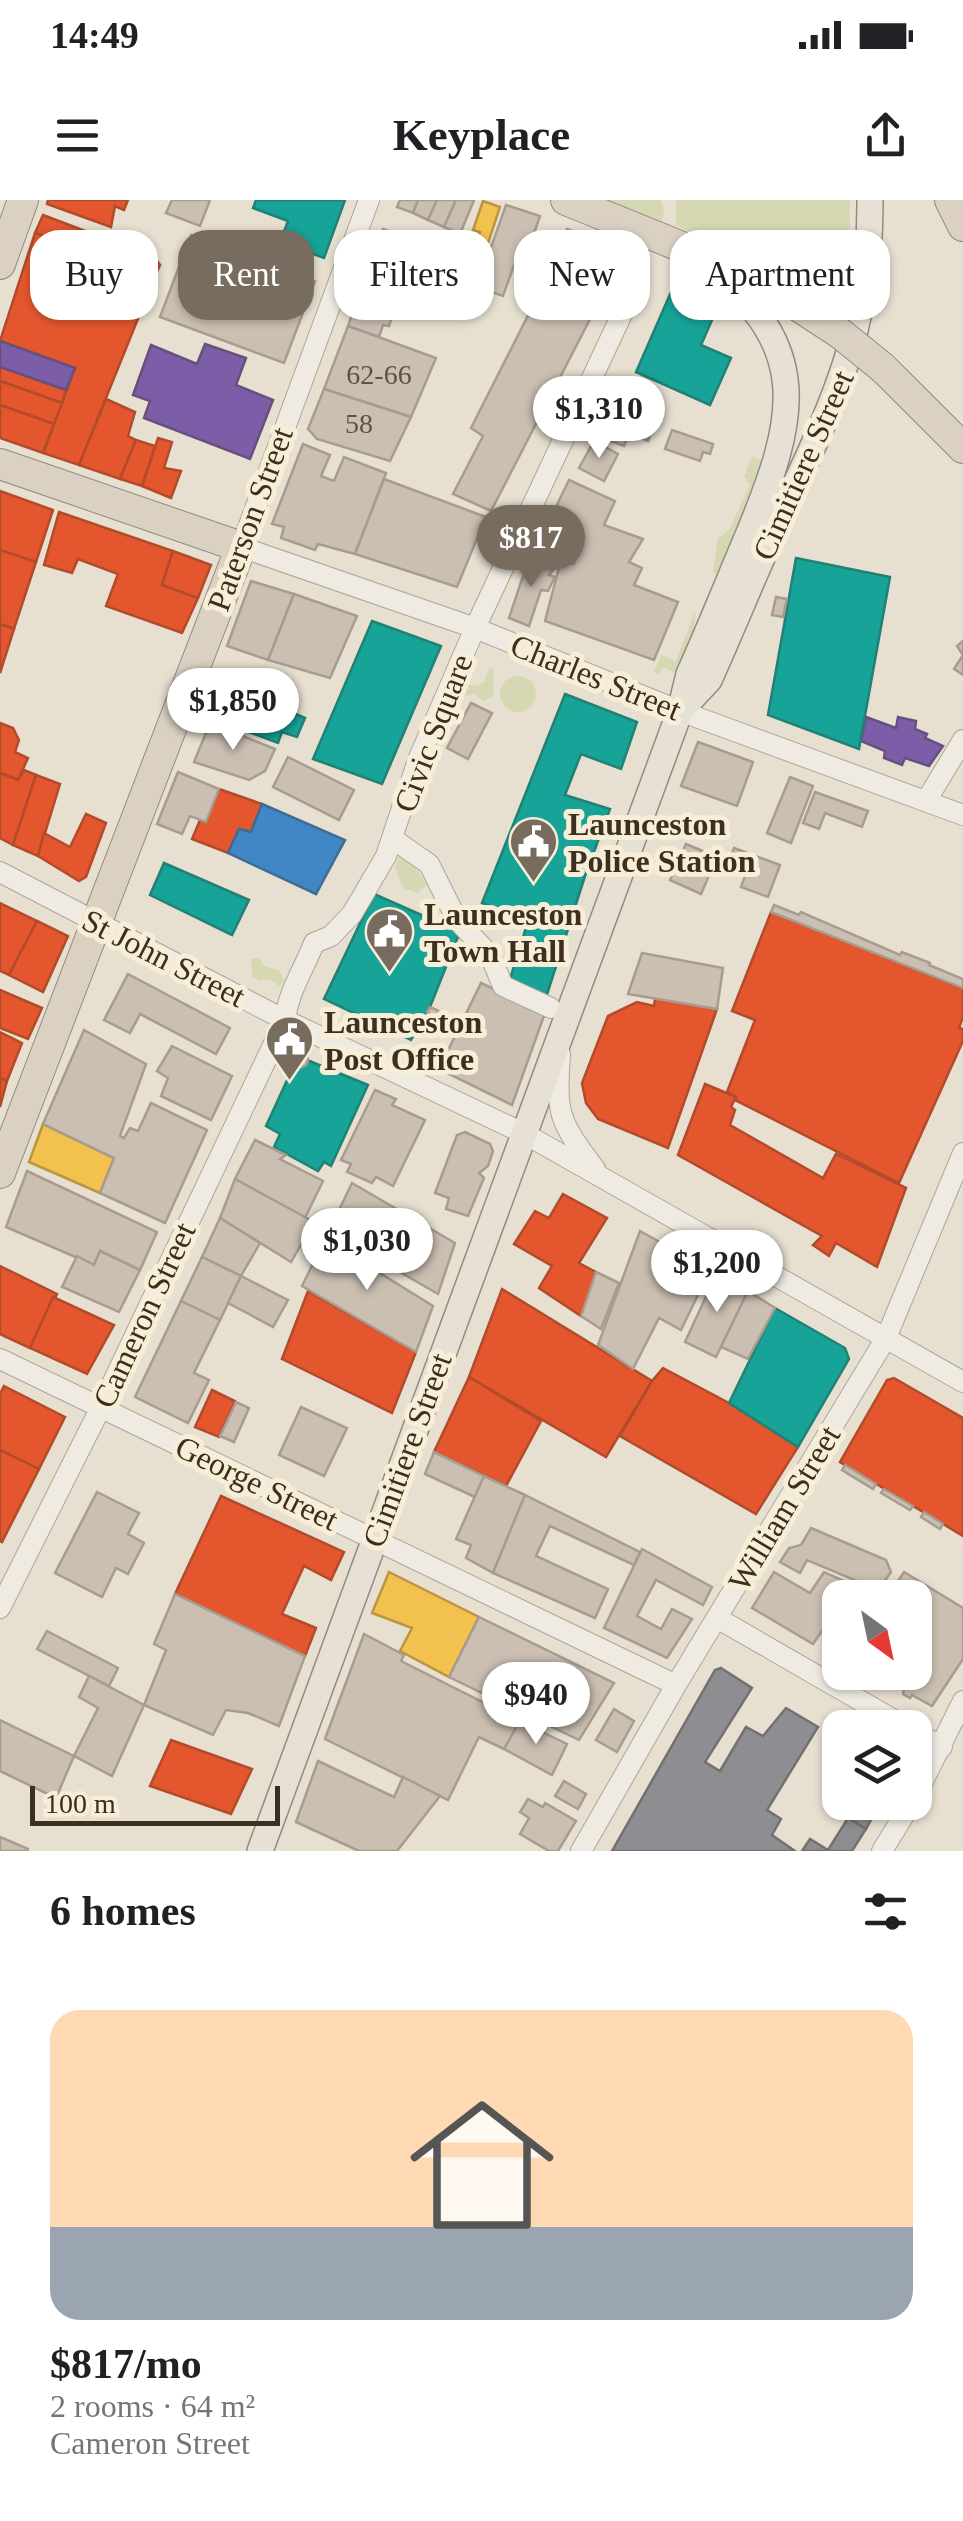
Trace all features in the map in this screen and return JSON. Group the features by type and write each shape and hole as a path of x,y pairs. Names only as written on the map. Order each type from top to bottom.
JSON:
{"highway":[{"path":"0,264 23,200"},
{"path":"566,200 670,242"},
{"path":"950,200 963,226"},
{"path":"819,320 883,368 963,448"},
{"name":"Charles Street","path":"0,464 241,546"},
{"name":"Paterson Street","path":"0,1173 241,546"}],"main road":[{"name":"Cimitiere Street","path":"680,711 709,680 842,381 862,305 869,254 870,200"},
{"name":"Cimitiere Street","path":"260,1851 524,1134 557,1017 680,711 688,674 774,474 787,422 787,387 779,354 762,320"}],"street":[{"name":"Paterson Street","path":"241,546 369,200"},
{"path":"475,628 619,320"},
{"name":"Charles Street","path":"241,546 475,628 680,711 963,815"},
{"name":"Civic Square","path":"285,1020 287,998 314,942 331,936 352,914 393,838 418,760 475,628"},
{"path":"926,800 963,740"},
{"name":"Civic Square","path":"393,838 429,864 457,920 490,954 503,986 557,1017"},
{"name":"St John Street","path":"0,872 285,1020 524,1134 963,1382"},
{"path":"557,1017 558,1112 571,1138 601,1177"},
{"name":"Cameron Street","path":"0,1608 101,1407 285,1020"},
{"name":"William Street","path":"581,1851 886,1338 963,1153"},
{"name":"George Street","path":"0,1359 676,1686"},
{"path":"717,1618 877,1710"},
{"path":"932,1766 963,1702"},
{"path":"932,1741 942,1747"},
{"path":"882,1851 901,1820"}],"green space":[{"path":"605,200 661,200 662,222"},
{"path":"676,200 850,200 850,230 686,230 676,225"},
{"path":"616,384 647,399 640,417 606,405"},
{"path":"752,457 765,461 720,573 713,573 718,538 729,530 750,485 744,476"},
{"path":"695,611 694,630 674,673 664,667 659,674 654,672 661,655 676,661"},
{"path":"489,668 494,669 493,697 483,701 474,694 463,696 458,688 460,683 476,686 484,682"},
{"path":"518,676 531,681 536,694 531,707 518,712 505,707 500,694 505,681"},
{"path":"405,853 427,885 418,893 403,888 395,868"},
{"path":"260,958 264,966 279,970 285,981 279,986 270,979 259,981 252,976 251,959"}],"building: Homes":[{"path":"483,201 500,207 492,230 473,230"},
{"path":"43,1124 114,1158 100,1193 29,1162"},
{"path":"389,1572 479,1617 449,1677 400,1651 412,1628 372,1613"}],"building: Shops":[{"path":"48,200 128,200 124,210 115,206 111,227 47,204"},
{"path":"43,215 83,230 36,230"},
{"path":"30,248 30,320 137,320 79,465 43,453 75,368 0,341"},
{"path":"0,367 66,390 62,403 0,381"},
{"path":"0,381 62,403 54,424 0,405"},
{"path":"106,399 135,412 128,436 136,440 120,479 79,465"},
{"path":"0,405 54,424 43,453 0,438"},
{"path":"158,438 172,442 164,468 181,471 171,498 142,486"},
{"path":"136,440 155,446 142,486 120,479"},
{"path":"0,491 53,510 36,562 0,550"},
{"path":"59,512 173,551 162,585 198,598 182,633 106,606 118,574 78,559 72,573 44,565"},
{"path":"0,550 36,562 14,629 0,624"},
{"path":"173,551 211,565 198,598 162,585"},
{"path":"0,624 14,629 0,673"},
{"path":"0,723 13,728 19,740 15,752 28,758 18,780 0,773"},
{"path":"24,770 36,775 13,845 0,838 0,773 18,780"},
{"path":"36,775 60,784 38,856 13,845"},
{"path":"219,789 262,804 251,832 239,829 228,853 192,839 200,820 206,822"},
{"path":"86,814 106,823 86,877 79,881 38,856 44,833 70,847"},
{"path":"0,903 37,921 9,975 0,971"},
{"path":"771,912 963,988 959,1028 963,1029 963,1041 899,1183 735,1100 727,1092 755,1020 732,1011"},
{"path":"37,921 68,936 43,992 9,975"},
{"path":"0,990 42,1008 28,1039 0,1028"},
{"path":"655,998 717,1009 668,1148 598,1119 586,1103 582,1083 608,1016 637,1002 654,1006"},
{"path":"0,1032 22,1043 7,1081 0,1078"},
{"path":"0,1078 7,1081 0,1107"},
{"path":"705,1084 736,1097 730,1125 823,1178 836,1154 906,1188 877,1267 836,1243 829,1256 813,1245 822,1236 678,1155"},
{"path":"563,1194 607,1218 579,1263 596,1272 581,1316 539,1288 552,1266 514,1244 535,1211 549,1218"},
{"path":"0,1266 57,1294 30,1348 0,1334"},
{"path":"502,1289 652,1381 606,1457 469,1377"},
{"path":"308,1291 416,1352 392,1413 282,1359"},
{"path":"53,1297 114,1325 87,1374 30,1348"},
{"path":"663,1368 729,1403 798,1447 756,1514 620,1436"},
{"path":"469,1377 541,1421 506,1486 434,1452"},
{"path":"894,1378 963,1418 963,1536 840,1462 887,1380"},
{"path":"4,1386 65,1417 39,1469 0,1450 0,1394"},
{"path":"212,1390 235,1401 219,1437 195,1427"},
{"path":"0,1450 39,1469 2,1542 0,1541"},
{"path":"221,1496 344,1552 331,1580 304,1566 282,1614 316,1628 305,1656 175,1594"},
{"path":"171,1740 252,1769 231,1814 150,1786"}],"building: Offices":[{"path":"0,341 75,368 66,390 0,367"},
{"path":"205,344 246,358 236,385 273,400 250,459 144,418 150,401 133,395 151,345 197,364"},
{"path":"866,717 896,728 898,717 916,721 915,729 943,746 929,766 905,758 902,765 884,758 885,751 861,741"}],"building: Schools":[{"path":"262,804 345,840 316,894 228,853 239,829 251,832"}],"building: Public":[{"path":"256,200 345,200 324,258 314,254 314,230 285,230 288,221 253,208"},
{"path":"670,294 670,320 712,320 701,345 731,358 710,405 636,372"},
{"path":"796,558 890,577 859,749 768,715"},
{"path":"372,621 441,646 382,784 313,759"},
{"path":"222,672 295,698 291,712 305,718 297,737 282,732 278,743 203,715"},
{"path":"565,694 637,722 621,769 581,754 565,795 610,809 542,1010 505,995 528,921 482,903"},
{"path":"164,863 249,900 232,935 150,895"},
{"name":"Launceston Town Hall","path":"374,894 460,932 430,1007 411,1040 324,999"},
{"path":"307,1060 368,1085 331,1166 324,1162 318,1171 274,1147 280,1134 266,1126 295,1063 301,1066"},
{"path":"775,1308 845,1348 849,1359 798,1447 729,1403"}],"building: Industry":[{"path":"721,1668 752,1688 705,1762 720,1771 746,1727 763,1736 786,1708 818,1727 767,1810 781,1819 772,1835 795,1851 612,1851 715,1670"},
{"path":"847,1820 866,1829 852,1851 802,1851 810,1839 828,1850"},
{"path":"851,1820 871,1820 866,1829"}],"building: Other":[{"path":"172,200 210,200 200,226 166,213"},
{"path":"400,200 418,200 413,213 397,207"},
{"path":"418,200 437,200 428,220 413,213"},
{"path":"437,200 456,200 444,227 428,220"},
{"path":"456,200 474,200 462,230 444,227"},
{"path":"506,205 540,216 535,230 514,230 514,265 503,296 494,293 494,239"},
{"path":"178,269 178,320 300,320 284,363 160,317"},
{"path":"350,320 391,320 389,326 383,325 379,337 348,326"},
{"path":"526,320 590,320 491,511 453,494 483,436 471,428"},
{"path":"348,326 436,358 411,417 324,389"},
{"path":"324,389 411,417 390,461 317,439 308,429"},
{"path":"603,409 653,429 648,441 629,433 624,446 593,434"},
{"path":"672,430 713,444 710,454 703,452 700,461 665,449"},
{"path":"594,441 618,454 604,481 579,468"},
{"path":"303,444 330,455 321,476 334,481 344,457 386,473 355,554 318,544 315,550 281,538 284,527 272,524"},
{"path":"384,479 486,517 457,587 355,554"},
{"path":"569,480 615,501 604,525 643,539 629,562 642,568 634,585 678,602 654,660 545,621 561,560 574,564 577,555 538,544"},
{"path":"535,554 546,559 544,564 554,569 549,575 555,577 548,591 541,590 529,626 509,618"},
{"path":"251,581 294,594 268,660 227,646"},
{"path":"294,594 357,616 330,678 268,660"},
{"path":"776,597 787,599 783,617 772,615"},
{"path":"963,655 963,675 954,669"},
{"path":"471,703 492,713 468,759 447,748"},
{"path":"210,723 275,749 265,771 249,780 194,762"},
{"path":"698,742 753,762 737,806 681,786"},
{"path":"288,757 354,790 339,820 273,787"},
{"path":"178,772 219,789 206,822 190,816 182,834 157,824"},
{"path":"790,777 813,786 791,843 767,833"},
{"path":"815,792 868,811 862,827 825,813 819,829 803,823"},
{"path":"686,844 717,857 701,894 670,880"},
{"path":"734,848 780,865 768,897 741,887 749,865 730,858"},
{"path":"774,905 930,963 963,979 963,988 771,912"},
{"path":"642,953 723,968 717,1009 628,994"},
{"path":"128,974 230,1028 216,1054 140,1014 130,1033 104,1020"},
{"path":"481,983 545,1013 512,1105 439,1069"},
{"path":"430,1007 462,1022 459,1030 427,1012"},
{"path":"84,1030 146,1064 120,1136 124,1138 130,1128 138,1131 151,1103 207,1130 165,1223 100,1193 114,1158 43,1124"},
{"path":"172,1046 232,1076 211,1120 161,1096 168,1078 157,1071"},
{"path":"301,1053 308,1060 301,1067 294,1060"},
{"path":"375,1090 396,1099 392,1105 425,1120 393,1186 376,1177 372,1183 347,1172 351,1164 341,1160"},
{"path":"465,1132 490,1144 493,1151 488,1166 479,1173 484,1178 468,1216 446,1209 449,1198 435,1193 457,1135"},
{"path":"255,1140 286,1155 280,1159 323,1181 305,1218 235,1179"},
{"path":"27,1171 157,1232 140,1270 100,1251 94,1265 6,1227"},
{"path":"235,1179 314,1222 291,1262 220,1218"},
{"path":"352,1183 455,1243 438,1294 329,1231"},
{"path":"220,1218 260,1243 241,1276 202,1257"},
{"path":"329,1231 362,1250 359,1260 433,1306 416,1352 302,1286"},
{"path":"640,1231 710,1270 681,1330 659,1318 633,1369 598,1345"},
{"path":"100,1251 140,1270 119,1312 62,1287 77,1256 94,1265"},
{"path":"202,1257 241,1276 220,1320 181,1301"},
{"path":"596,1272 619,1283 601,1329 581,1316"},
{"path":"717,1273 748,1291 716,1357 685,1342"},
{"path":"241,1276 288,1300 273,1327 228,1303"},
{"path":"748,1291 775,1308 748,1359 721,1347"},
{"path":"181,1301 220,1320 194,1373 209,1380 188,1423 135,1397"},
{"path":"236,1402 249,1408 234,1442 220,1436"},
{"path":"301,1407 347,1428 324,1476 279,1455"},
{"path":"434,1452 484,1476 475,1497 425,1474"},
{"path":"845,1465 876,1484 873,1489 842,1470"},
{"path":"484,1476 525,1495 493,1573 466,1558 471,1545 456,1539"},
{"path":"884,1489 913,1506 910,1510 881,1493"},
{"path":"97,1492 139,1513 128,1534 144,1543 128,1574 116,1568 102,1597 55,1573"},
{"path":"525,1495 640,1552 634,1565 550,1526 536,1556 608,1589 595,1618 493,1573"},
{"path":"924,1512 943,1524 940,1529 921,1517"},
{"path":"811,1528 886,1560 891,1572 885,1580 854,1580 807,1560 800,1573 780,1562 789,1548 801,1545"},
{"path":"642,1549 712,1587 703,1605 656,1580 637,1616 661,1629 672,1609 692,1619 667,1658 604,1628"},
{"path":"774,1572 810,1593 824,1572 842,1580 822,1580 822,1631 813,1644 752,1608"},
{"path":"904,1572 917,1580 899,1580"},
{"path":"932,1589 963,1608 963,1659 932,1706 903,1694 904,1690 932,1690"},
{"path":"175,1594 305,1656 279,1726 248,1713 226,1710 213,1735 144,1705 166,1650 154,1644"},
{"path":"479,1617 614,1683 579,1740 449,1677"},
{"path":"47,1631 118,1668 109,1686 37,1649"},
{"path":"364,1634 404,1655 401,1661 520,1721 504,1749 479,1737 448,1800 325,1739"},
{"path":"89,1676 144,1705 112,1776 74,1756 98,1708 79,1697"},
{"path":"614,1709 634,1721 617,1752 596,1740"},
{"path":"0,1720 74,1756 56,1798 0,1771"},
{"path":"520,1721 567,1744 552,1775 504,1749"},
{"path":"318,1761 394,1797 403,1777 440,1796 397,1851 359,1851 296,1822"},
{"path":"564,1781 586,1794 578,1809 555,1796"},
{"path":"528,1799 543,1807 545,1803 576,1821 558,1851 549,1851 520,1834 529,1818 520,1812"},
{"path":"0,1837 28,1849 0,1851"}],"place":[{"name":"Launceston Police Station","path":"533,884"},
{"name":"Launceston Town Hall","path":"389,974"},
{"name":"Launceston Post Office","path":"289,1082"}]}
